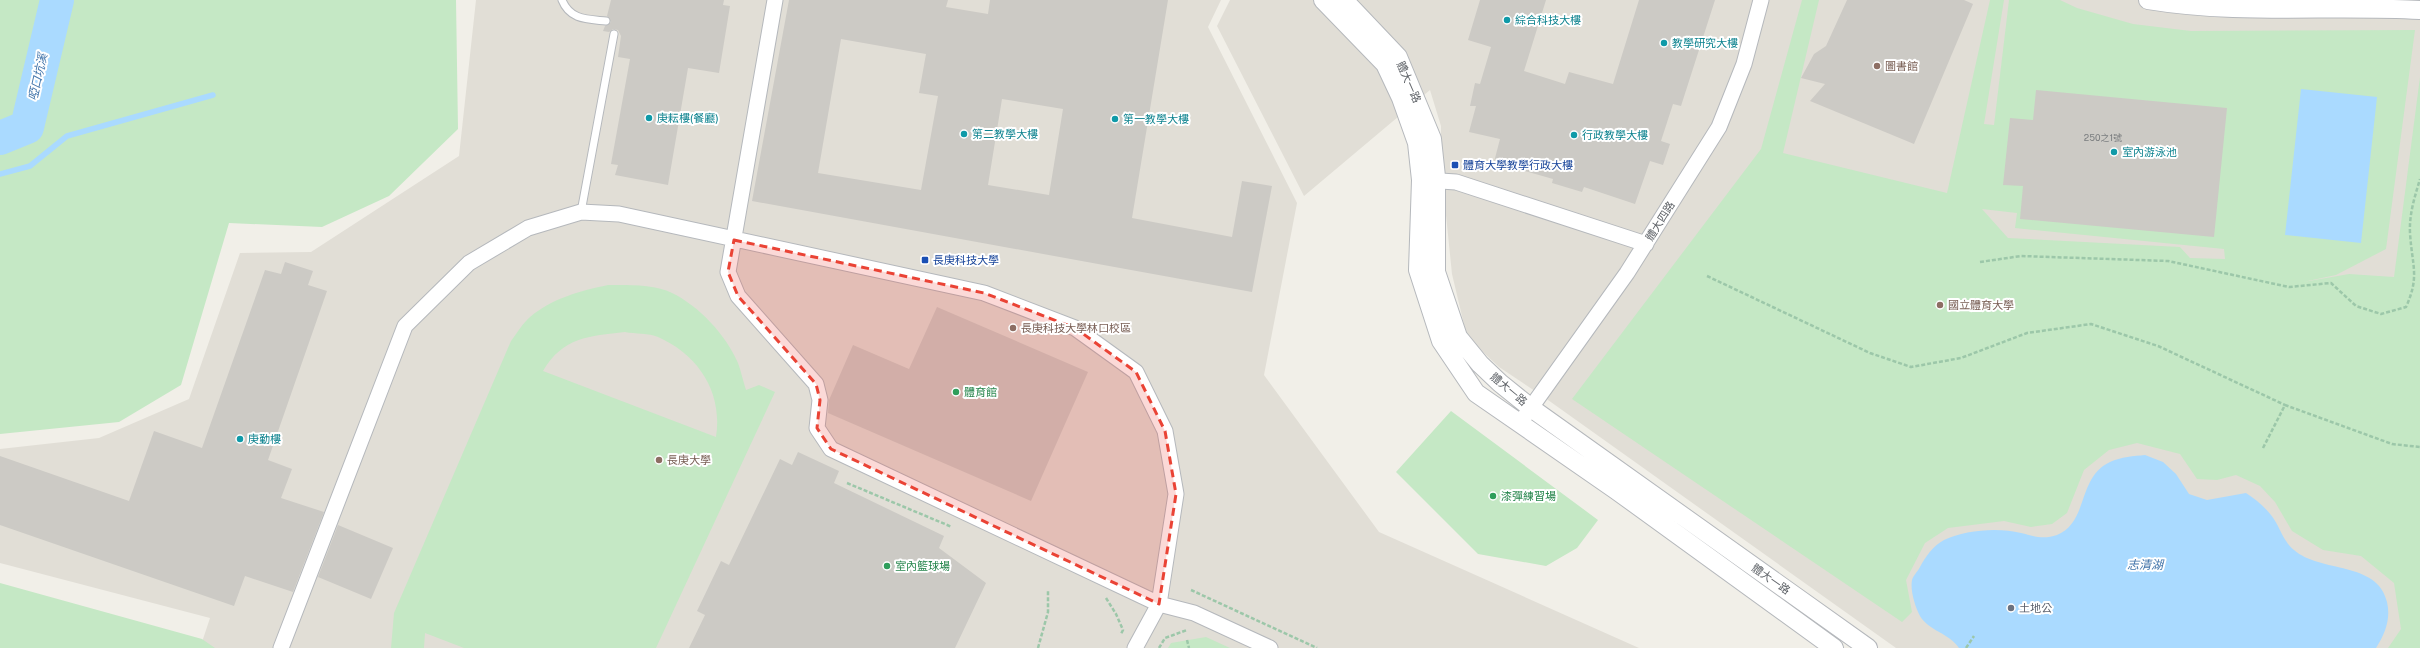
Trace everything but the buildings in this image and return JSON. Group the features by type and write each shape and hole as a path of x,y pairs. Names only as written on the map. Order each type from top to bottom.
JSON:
{"street":[{"path":"775,0 728,272 738,296 816,384 820,400 817,428 831,449 1158,604 1194,613 1270,648"},
{"name":"體大一路","path":"1323,0 1384,64 1401,98 1428,180 1436,272 1458,337 1480,364 1500,383 1531,408 1868,648"},
{"name":"體大一路","path":"1344,0 1398,57 1415,93 1432,139 1418,270 1441,342 1476,393 1834,648"},
{"name":"體大四路","path":"1520,423 1646,244 1719,127 1744,64 1761,0"},
{"path":"2148,0 2181,5 2242,9 2420,10"},
{"path":"1428,180 1456,182 1510,198 1646,244"},
{"path":"280,648 405,326 469,263 528,228 582,212 619,214 984,293 1075,328 1136,372 1165,431 1176,494 1158,604 1135,648"}],"lane":[{"path":"562,0 566,9 580,19 606,21"},
{"path":"582,212 614,34"}],"path":[{"path":"1980,262 2021,256 2168,261 2289,287 2331,283 2356,306 2381,314 2406,307 2414,295 2418,278 2410,233 2413,202 2420,178"},
{"path":"1707,276 1870,354 1911,367 1961,358 2027,333 2091,324 2158,346 2285,405 2392,444 2420,447"},
{"path":"2263,448 2285,405"},
{"path":"847,483 886,498 924,517 958,529"},
{"path":"1038,648 1048,612 1048,590"},
{"path":"1191,590 1317,648"},
{"path":"1102,593 1116,614 1123,630 1121,636"},
{"path":"1966,648 1974,636"},
{"path":"1187,640 1189,648"}],"highlighted area":[{"path":"734,240 984,293 1075,328 1136,372 1165,431 1176,494 1159,604 831,449 817,428 820,400 816,384 738,296 728,272"}],"shaded area":[{"path":"476,0 1221,0 1208,27 1297,203 1264,375 1379,532 1639,648 200,648 210,618 0,563 0,449 99,438 189,399 240,253 311,252 459,156"},
{"name":"國立體育大學","path":"1230,0 2420,0 2420,648 1896,648 1541,395 1499,367 1467,337 1452,274 1441,166 1441,126 1430,90 1304,196 1217,26"}],"green space":[{"path":"0,0 456,0 458,129 389,196 322,227 229,223 181,385 119,422 0,434"},
{"path":"1802,0 1819,0 1783,153 1947,193 1990,0 2004,0 1984,124 1994,125 2009,0 2060,0 2077,8 2133,24 2191,31 2415,30 2386,249 2336,275 2303,282 2349,274 2394,277 2420,77 2420,648 2388,648 2401,629 2394,583 2361,556 2323,550 2292,531 2275,502 2260,486 2236,475 2217,480 2197,479 2180,454 2137,443 2109,450 2084,470 2067,513 2052,524 2031,527 2004,521 1948,528 1925,543 1906,580 1912,612 1902,622 1572,399 1761,149","holes":["1982,209 2017,213 2015,228 2224,249 2225,259 2190,258 2180,247 2008,238"]},
{"path":"608,285 632,285 657,288 672,293 692,305 711,322 733,352 746,390 759,385 775,392 656,648 464,648 425,633 424,648 391,648 394,613 511,341 525,322 539,310 567,296","holes":["625,332 658,337 673,345 696,365 705,377 712,391 716,405 716,437 543,371 559,351 578,340 600,335"]},
{"name":"漆彈練習場","path":"1451,411 1598,520 1577,548 1546,566 1478,554 1396,472"},
{"path":"0,583 202,639 215,648 0,648"},
{"path":"1206,637 1230,648 1168,648 1171,643"}],"water":[{"path":"2301,89 2377,97 2361,243 2285,235"},
{"name":"志清湖","path":"2145,455 2163,462 2176,474 2189,494 2207,500 2246,493 2259,503 2274,519 2287,542 2294,550 2305,557 2318,562 2347,569 2372,580 2381,589 2388,608 2388,620 2376,648 1959,648 1950,639 1928,625 1920,616 1913,598 1912,580 1927,556 1940,542 1962,534 1982,530 2012,531 2043,537 2057,535 2067,529 2074,520 2092,478 2100,469 2110,462 2119,459"}],"waterway":[{"name":"啞口坑溪","path":"0,138 27,127 57,0"},
{"path":"0,174 30,166 67,136 213,95"}],"place":[{"name":"綜合科技大樓","path":"1507,20"},
{"name":"教學研究大樓","path":"1664,43"},
{"name":"圖書館","path":"1877,66"},
{"name":"庚耘樓(餐廳)","path":"649,118"},
{"name":"第一教學大樓","path":"1115,119"},
{"name":"第二教學大樓","path":"964,134"},
{"name":"行政教學大樓","path":"1574,135"},
{"name":"室內游泳池","path":"2114,152"},
{"name":"體育大學教學行政大樓","path":"1455,165"},
{"name":"長庚科技大學","path":"925,260"},
{"name":"國立體育大學","path":"1940,305"},
{"name":"長庚科技大學林口校區","path":"1013,328"},
{"name":"體育館","path":"956,392"},
{"name":"庚勤樓","path":"240,439"},
{"name":"長庚大學","path":"659,460"},
{"name":"漆彈練習場","path":"1493,496"},
{"name":"室內籃球場","path":"887,566"},
{"name":"土地公","path":"2011,608"}]}
